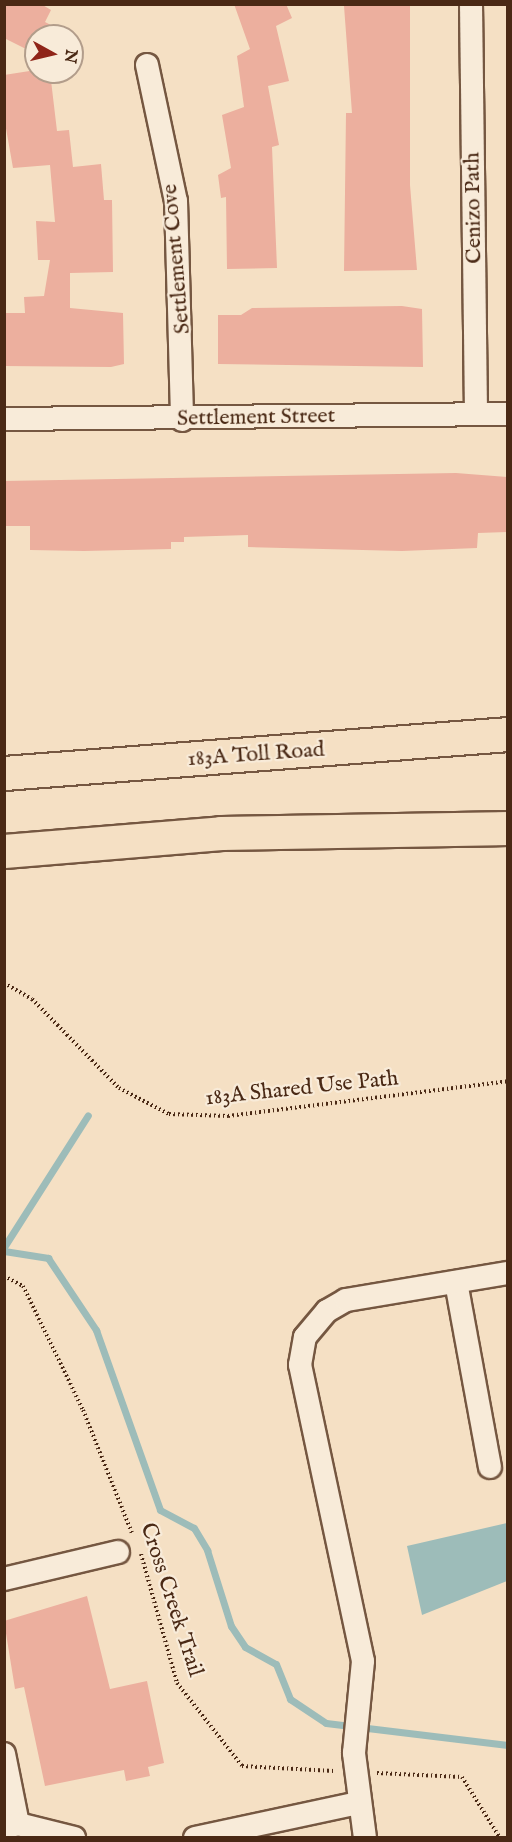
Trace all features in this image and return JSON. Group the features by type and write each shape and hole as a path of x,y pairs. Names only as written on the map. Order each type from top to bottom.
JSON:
{"highway":[{"name":"183A Toll Road","path":"4,773 507,734"},
{"path":"4,851 221,833 507,828"}],"street":[{"name":"Cenizo Path","path":"471,4 476,412"},
{"name":"Settlement Cove","path":"147,65 176,201 182,420"},
{"name":"Settlement Street","path":"4,420 182,420 476,412 507,414"},
{"path":"365,1838 358,1803 355,1763 363,1661 300,1365 305,1337 327,1311 346,1300 507,1273"},
{"path":"456,1282 490,1467"},
{"path":"4,1579 130,1546"},
{"path":"4,1754 11,1826 74,1838"},
{"path":"195,1838 358,1803"}],"path":[{"name":"183A Shared Use Path","path":"4,983 32,999 119,1088 169,1114 228,1116 507,1082"},
{"name":"Cross Creek Trail","path":"4,1276 23,1286 83,1410 177,1683 242,1766 355,1763 462,1777 500,1838"}],"water":[{"path":"507,1523 507,1581 422,1615 407,1546"}],"building":[{"path":"4,4 41,4 51,10 45,22 49,24 24,24 24,48 4,38"},
{"path":"234,4 286,4 292,18 276,26 289,81 268,86 279,145 272,147 277,268 227,269 226,197 221,198 218,175 231,168 222,115 244,107 237,56 250,49"},
{"path":"344,6 410,6 410,185 417,270 344,271 346,113 352,113"},
{"path":"24,72 24,84 51,84 57,131 69,130 73,167 101,164 104,200 112,200 113,272 70,273 70,308 123,313 124,364 111,367 4,366 4,313 25,313 24,297 44,296 50,260 38,260 36,221 55,222 50,165 13,168 4,117 4,75"},
{"path":"402,306 422,309 423,367 218,364 218,315 241,315 252,308"},
{"path":"456,473 507,477 507,532 478,533 477,548 402,551 248,547 248,535 184,537 184,542 171,542 171,549 84,551 30,550 30,526 4,526 4,481"},
{"path":"87,1596 110,1689 147,1681 164,1763 148,1767 150,1776 126,1781 124,1770 45,1786 24,1687 15,1689 4,1621"}],"waterway":[{"path":"4,1247 88,1115"},
{"path":"4,1251 48,1258 96,1330 160,1510 194,1528 207,1550 231,1626 245,1647 276,1664 290,1699 326,1723 508,1745"}]}
